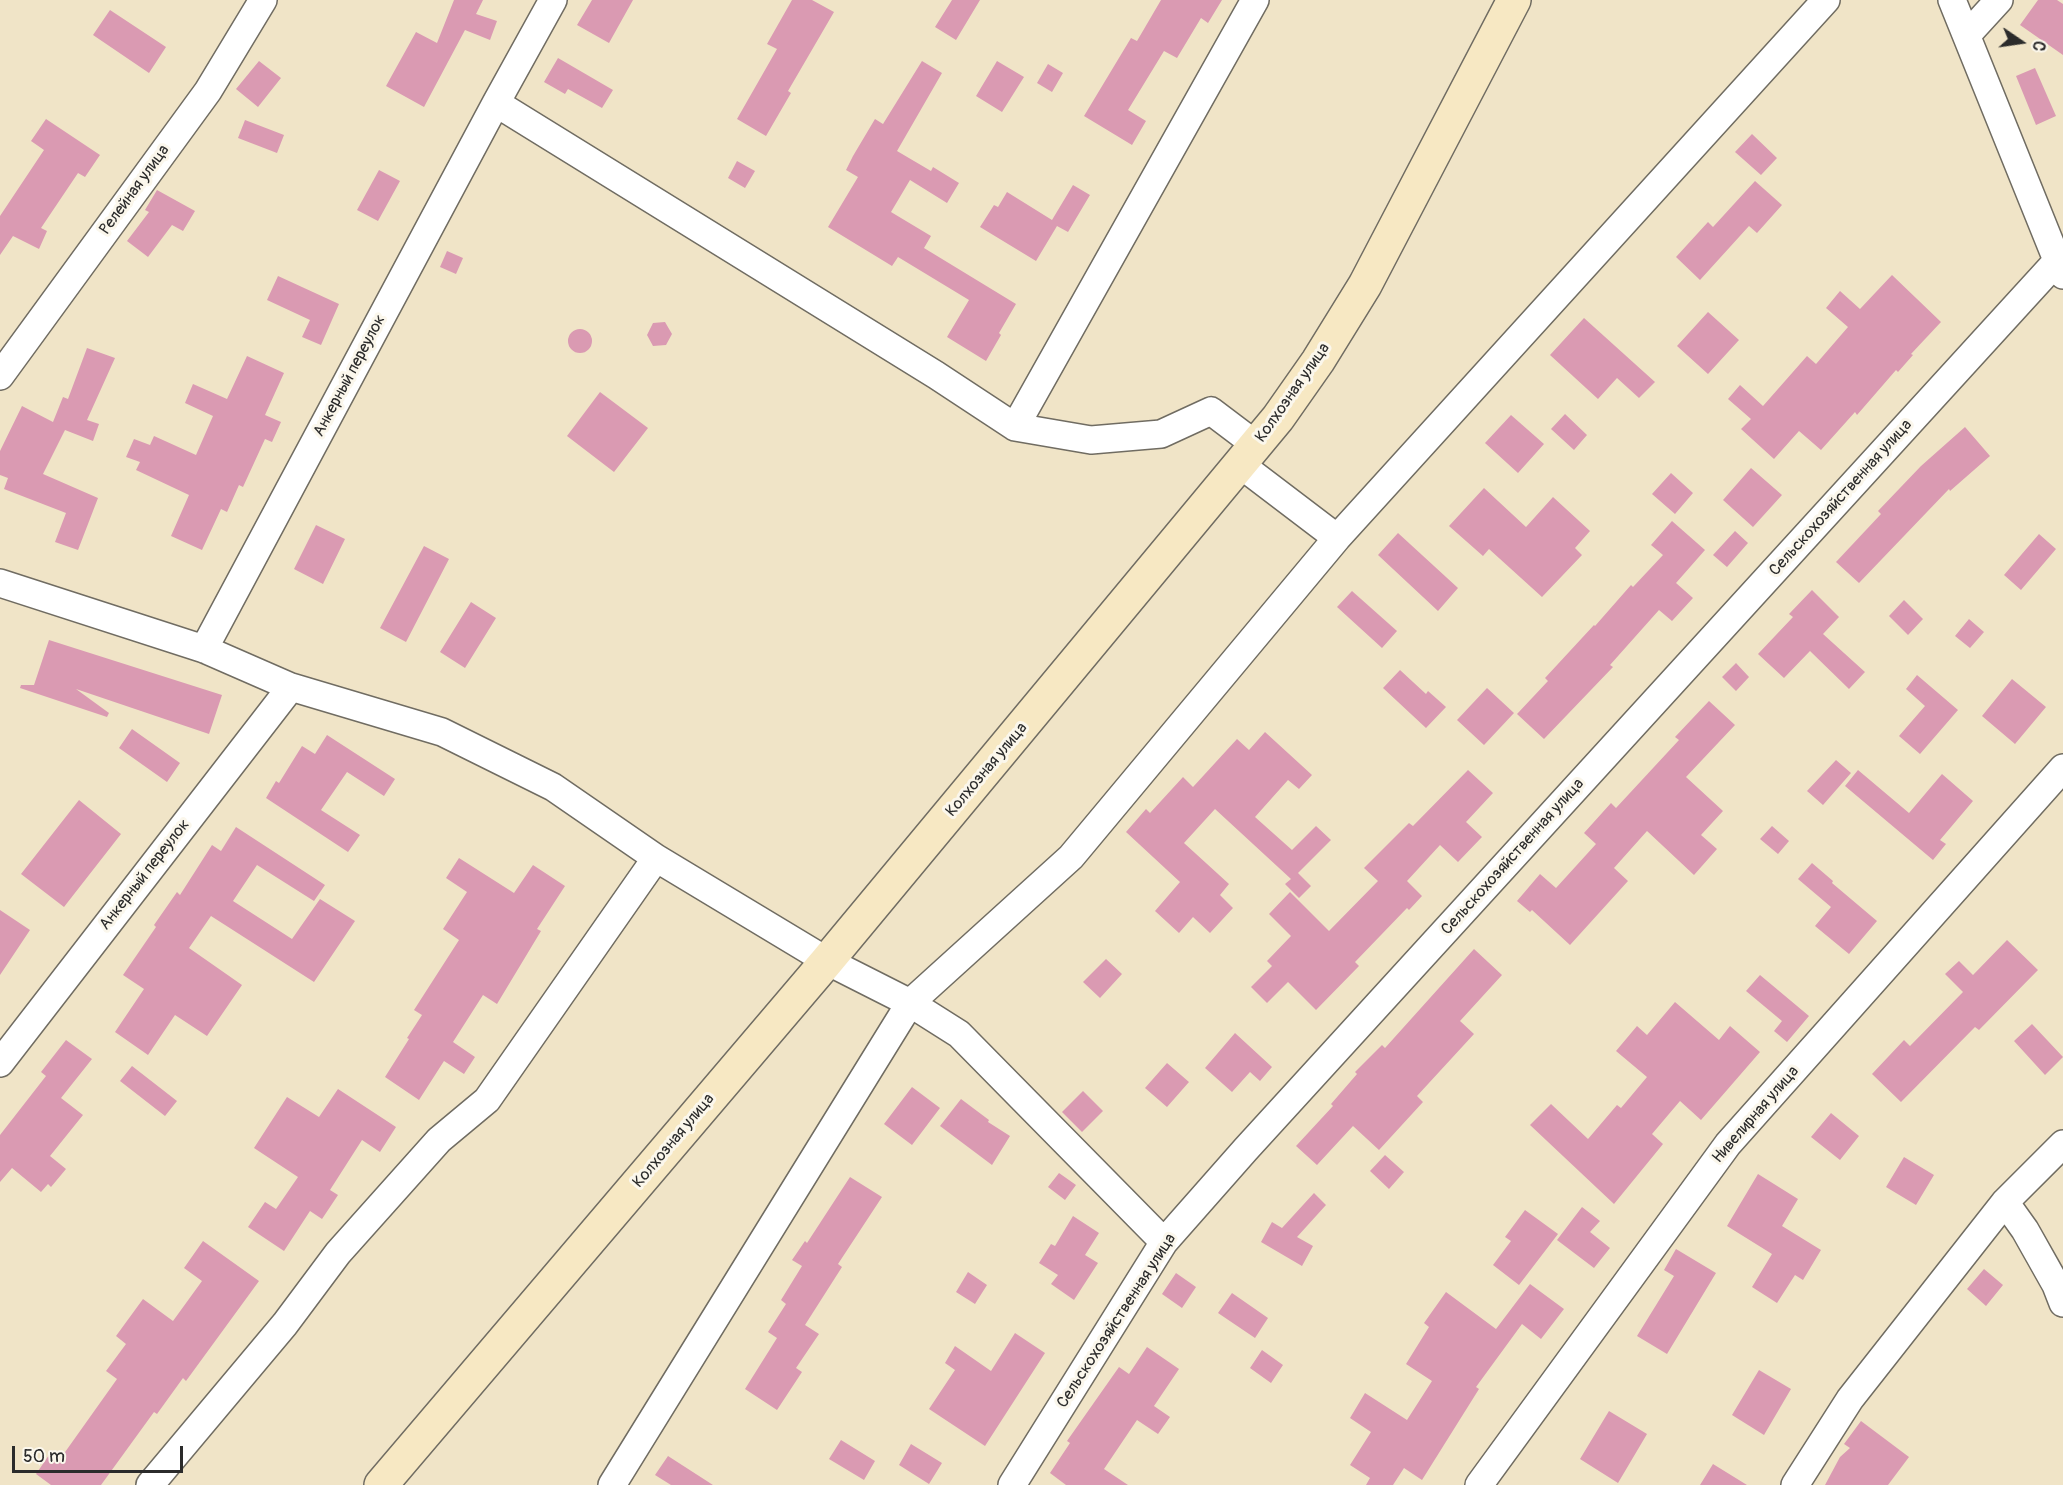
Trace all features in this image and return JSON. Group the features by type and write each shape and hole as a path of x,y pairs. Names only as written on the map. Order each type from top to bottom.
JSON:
{"main road":[{"name":"Колхозная улица","path":"381,1485 827,961 1278,418 1318,361 1365,285 1514,0"}],"street":[{"name":"Релейная улица","path":"0,376 208,91 264,0"},
{"name":"Анкерный переулок","path":"204,648 553,0"},
{"path":"1015,427 1256,0"},
{"path":"612,1485 910,1003 1071,857 1337,538 1826,0"},
{"path":"1952,0 2060,268"},
{"path":"1967,35 2000,0"},
{"path":"495,104 936,375 1015,427 1091,440 1161,434 1211,411 1248,455 1337,538"},
{"name":"Сельскохозяйственная улица","path":"1012,1485 1164,1242 1246,1149 2060,268"},
{"path":"0,583 204,648 291,687 442,732 553,786 656,858 827,961 910,1003 959,1034 1164,1242"},
{"name":"Анкерный переулок","path":"0,1063 291,687"},
{"name":"Нивелирная улица","path":"1479,1485 1728,1144 2063,768"},
{"path":"150,1485 285,1324 338,1253 439,1140 487,1100 656,858"},
{"path":"1795,1485 1851,1399 2005,1202 2063,1144"},
{"path":"2005,1202 2025,1230 2056,1285 2063,1303"}],"building":[{"path":"454,0 483,0 476,14 497,21 490,40 465,30 424,107 386,86 416,32 437,43"},
{"path":"592,0 633,0 609,43 577,25"},
{"path":"792,0 812,0 834,12 788,91 791,93 766,136 737,119 777,49 767,44"},
{"path":"952,0 980,0 956,40 935,27"},
{"path":"1161,0 1222,0 1208,23 1201,18 1177,58 1164,51 1128,110 1146,121 1132,145 1084,116 1131,38 1137,41"},
{"path":"2038,0 2057,0 2063,4 2063,55 2020,25"},
{"path":"110,10 166,47 149,73 93,35"},
{"path":"558,58 613,90 602,108 568,89 565,94 544,82"},
{"path":"259,61 281,78 258,107 236,89"},
{"path":"922,61 942,73 897,151 931,171 933,167 959,183 947,203 910,180 891,212 931,236 924,248 1016,304 986,361 947,337 969,300 898,257 892,266 828,227 858,177 846,170 853,156 875,119 883,124"},
{"path":"997,61 1024,77 1002,112 976,96"},
{"path":"1048,64 1063,73 1052,92 1037,83"},
{"path":"2035,68 2056,116 2036,125 2016,76"},
{"path":"46,119 100,155 85,177 78,173 41,228 47,231 39,249 13,236 0,255 0,216 44,150 31,141"},
{"path":"245,120 284,135 277,153 238,138"},
{"path":"1752,134 1777,158 1761,175 1735,152"},
{"path":"737,161 755,171 745,188 728,178"},
{"path":"379,170 400,181 378,221 357,210"},
{"path":"1755,181 1782,205 1757,233 1749,226 1700,280 1676,257 1708,222 1713,227"},
{"path":"1073,185 1090,195 1068,232 1057,226 1036,261 980,227 994,205 998,207 1007,192 1052,220"},
{"path":"157,190 195,211 183,231 172,225 148,257 127,241 149,212 145,210"},
{"path":"447,251 463,258 456,274 440,267"},
{"path":"1892,275 1941,322 1911,354 1913,355 1898,372 1896,370 1857,415 1855,412 1821,450 1799,431 1774,459 1741,429 1751,419 1728,399 1740,385 1763,406 1807,356 1816,364 1848,327 1826,308 1840,291 1860,309"},
{"path":"278,276 339,304 321,345 302,337 310,320 267,300"},
{"path":"1708,312 1739,340 1708,374 1677,346"},
{"path":"1584,318 1655,382 1639,398 1617,378 1598,399 1550,355"},
{"path":"665,322 672,334 666,345 653,346 647,335 653,323"},
{"path":"580,329 588,333 592,341 588,349 580,353 572,349 568,341 572,333"},
{"path":"87,348 115,358 87,420 99,424 93,441 65,430 43,474 98,498 78,550 55,542 66,513 4,489 8,478 0,475 0,451 22,406 53,422 63,397 68,399"},
{"path":"247,356 284,373 265,415 281,422 272,442 265,439 243,487 239,485 227,512 221,509 202,550 171,536 189,495 136,470 140,462 126,457 134,439 150,445 154,436 196,455 213,416 185,403 193,384 227,399"},
{"path":"600,392 648,428 614,472 567,436"},
{"path":"1565,414 1587,435 1574,450 1551,429"},
{"path":"1511,415 1544,444 1518,473 1485,443"},
{"path":"1965,427 1990,456 1950,491 1949,489 1859,583 1836,562 1881,514 1878,511 1921,466"},
{"path":"1751,468 1782,495 1753,527 1723,500"},
{"path":"1671,473 1693,493 1675,514 1652,494"},
{"path":"1484,488 1526,527 1553,497 1590,531 1575,548 1582,555 1542,597 1489,549 1483,556 1449,526"},
{"path":"1672,521 1705,550 1676,583 1693,598 1672,621 1659,610 1610,665 1613,667 1544,739 1517,714 1548,681 1545,678 1631,585 1633,587 1663,555 1651,545"},
{"path":"316,525 345,539 323,584 294,569"},
{"path":"1735,531 1748,543 1727,567 1713,555"},
{"path":"1398,533 1458,588 1438,611 1378,555"},
{"path":"2039,534 2056,549 2021,590 2004,575"},
{"path":"424,546 449,559 406,642 380,628"},
{"path":"1812,590 1839,617 1823,634 1865,672 1849,689 1810,651 1784,678 1758,654 1793,617 1789,614"},
{"path":"1352,591 1397,631 1382,648 1337,607"},
{"path":"1904,600 1923,619 1908,635 1889,616"},
{"path":"471,602 496,618 465,668 440,652"},
{"path":"1969,619 1984,632 1970,648 1955,636"},
{"path":"49,640 222,695 209,734 76,689 109,713 107,717 20,688 21,685 34,685"},
{"path":"1736,663 1749,677 1736,691 1722,677"},
{"path":"1400,670 1426,694 1428,691 1446,707 1426,728 1383,688"},
{"path":"1917,675 1958,710 1920,754 1899,736 1925,706 1906,689"},
{"path":"2012,679 2046,707 2015,744 1982,716"},
{"path":"1487,688 1514,713 1484,745 1457,720"},
{"path":"1709,701 1735,725 1686,777 1723,811 1701,835 1717,849 1694,875 1647,831 1614,868 1628,881 1570,945 1532,910 1530,912 1517,901 1540,874 1556,888 1596,844 1584,833 1611,803 1616,808 1679,740 1675,737"},
{"path":"132,729 180,763 167,782 119,748"},
{"path":"1265,732 1312,775 1299,789 1288,780 1255,817 1292,850 1316,826 1331,840 1298,873 1311,886 1299,898 1285,884 1291,879 1215,809 1184,843 1229,884 1220,895 1233,908 1210,933 1193,917 1179,933 1155,911 1180,882 1126,832 1146,809 1150,813 1183,777 1193,787 1237,739 1249,750"},
{"path":"327,735 395,779 384,796 347,772 321,810 360,835 348,852 266,798 276,781 279,783 302,746 315,754"},
{"path":"1836,760 1851,773 1823,805 1807,791"},
{"path":"1468,770 1493,793 1466,822 1482,837 1458,862 1440,845 1407,881 1422,896 1409,910 1407,908 1355,962 1359,966 1316,1010 1288,982 1267,1003 1251,987 1272,966 1267,961 1291,936 1269,914 1290,892 1329,931 1378,881 1364,868 1409,823 1413,826"},
{"path":"1858,770 1909,813 1942,774 1973,801 1940,840 1946,844 1933,860 1845,786"},
{"path":"79,800 121,834 64,907 21,874"},
{"path":"1772,826 1789,841 1778,854 1760,839"},
{"path":"236,827 325,885 314,901 257,865 233,901 292,939 320,899 355,921 314,982 211,916 189,948 242,985 207,1036 175,1015 148,1055 115,1032 144,989 123,975 156,927 154,925 177,892 180,895 212,845 221,851"},
{"path":"459,858 514,893 533,865 565,886 537,929 541,931 497,1004 483,995 453,1042 475,1057 464,1074 444,1061 419,1100 385,1077 422,1015 414,1010 459,940 443,929 467,892 446,878"},
{"path":"1812,863 1877,921 1849,954 1815,926 1831,907 1798,879"},
{"path":"0,910 30,930 0,975"},
{"path":"2007,940 2038,970 1979,1030 1975,1027 1901,1102 1872,1074 1904,1040 1910,1046 1963,992 1945,974 1959,961 1973,975"},
{"path":"1474,949 1502,975 1460,1021 1474,1034 1417,1096 1423,1102 1379,1150 1353,1126 1317,1165 1296,1146 1333,1106 1331,1104 1357,1074 1355,1072 1382,1045 1385,1048"},
{"path":"1106,959 1122,974 1100,998 1083,982"},
{"path":"1760,975 1809,1016 1787,1042 1774,1031 1782,1021 1746,991"},
{"path":"1675,1002 1719,1040 1730,1026 1760,1052 1701,1120 1680,1101 1652,1134 1663,1144 1614,1204 1530,1125 1551,1104 1588,1139 1617,1105 1621,1108 1647,1077 1616,1051 1637,1026 1647,1035"},
{"path":"2032,1024 2063,1057 2045,1075 2014,1041"},
{"path":"1235,1033 1272,1067 1260,1081 1250,1072 1232,1092 1205,1068"},
{"path":"66,1040 92,1059 61,1098 83,1115 50,1156 66,1169 51,1187 48,1184 41,1192 12,1168 0,1182 0,1135 46,1076 41,1072"},
{"path":"1167,1063 1189,1082 1167,1107 1145,1088"},
{"path":"132,1066 177,1101 165,1116 120,1081"},
{"path":"912,1087 940,1108 912,1145 884,1124"},
{"path":"338,1089 396,1127 380,1152 362,1140 330,1190 338,1195 322,1219 310,1211 284,1251 248,1227 265,1202 276,1209 298,1177 254,1148 287,1097 319,1117"},
{"path":"1083,1091 1103,1111 1082,1132 1062,1112"},
{"path":"961,1099 989,1120 988,1122 1010,1136 992,1165 940,1126"},
{"path":"1831,1113 1859,1136 1840,1160 1811,1137"},
{"path":"1385,1155 1404,1172 1389,1189 1370,1171"},
{"path":"1904,1157 1934,1175 1916,1205 1886,1187"},
{"path":"1059,1173 1076,1185 1065,1200 1048,1187"},
{"path":"1758,1174 1798,1199 1782,1226 1821,1250 1803,1280 1795,1275 1777,1303 1752,1287 1772,1254 1727,1226"},
{"path":"850,1177 882,1197 838,1264 842,1267 805,1325 819,1334 796,1368 802,1372 777,1410 745,1389 777,1338 768,1332 786,1304 781,1300 802,1266 792,1260 805,1241 807,1243"},
{"path":"1314,1193 1326,1205 1297,1237 1313,1246 1302,1266 1261,1242 1272,1222 1282,1228"},
{"path":"1582,1207 1600,1221 1590,1232 1610,1248 1594,1268 1557,1240"},
{"path":"1525,1210 1558,1234 1519,1285 1493,1265 1511,1241 1505,1237"},
{"path":"1073,1216 1099,1233 1085,1255 1098,1263 1074,1300 1051,1284 1058,1275 1039,1263 1051,1244 1055,1246"},
{"path":"203,1241 259,1281 186,1381 183,1378 157,1414 154,1412 101,1485 51,1485 36,1474 49,1455 58,1462 117,1379 106,1371 126,1344 116,1336 143,1299 173,1321 202,1281 184,1268"},
{"path":"1676,1249 1716,1273 1667,1354 1637,1336 1674,1276 1664,1270"},
{"path":"1984,1269 2003,1285 1986,1306 1967,1289"},
{"path":"968,1272 987,1285 975,1304 956,1292"},
{"path":"1176,1273 1196,1287 1182,1308 1162,1294"},
{"path":"1530,1284 1564,1309 1541,1339 1522,1324 1476,1387 1479,1389 1422,1480 1404,1468 1393,1485 1366,1485 1370,1478 1350,1465 1371,1432 1350,1418 1365,1393 1407,1420 1432,1381 1406,1364 1429,1327 1424,1323 1446,1292 1496,1329"},
{"path":"1232,1293 1268,1318 1255,1338 1218,1313"},
{"path":"1015,1333 1045,1353 985,1446 929,1409 955,1370 945,1363 955,1346 991,1371"},
{"path":"1147,1347 1179,1369 1154,1406 1170,1417 1158,1434 1137,1420 1104,1469 1128,1485 1066,1485 1050,1473 1070,1443 1067,1441 1119,1367 1129,1374"},
{"path":"1262,1350 1283,1365 1271,1383 1250,1368"},
{"path":"1759,1370 1791,1389 1764,1435 1732,1415"},
{"path":"1609,1411 1647,1434 1618,1483 1580,1459"},
{"path":"1861,1421 1909,1457 1888,1485 1825,1485 1840,1457 1850,1448 1844,1444"},
{"path":"841,1440 875,1461 864,1480 829,1459"},
{"path":"911,1444 942,1463 929,1484 899,1465"},
{"path":"668,1456 713,1485 671,1485 655,1475"},
{"path":"1713,1464 1747,1485 1700,1485"}]}
